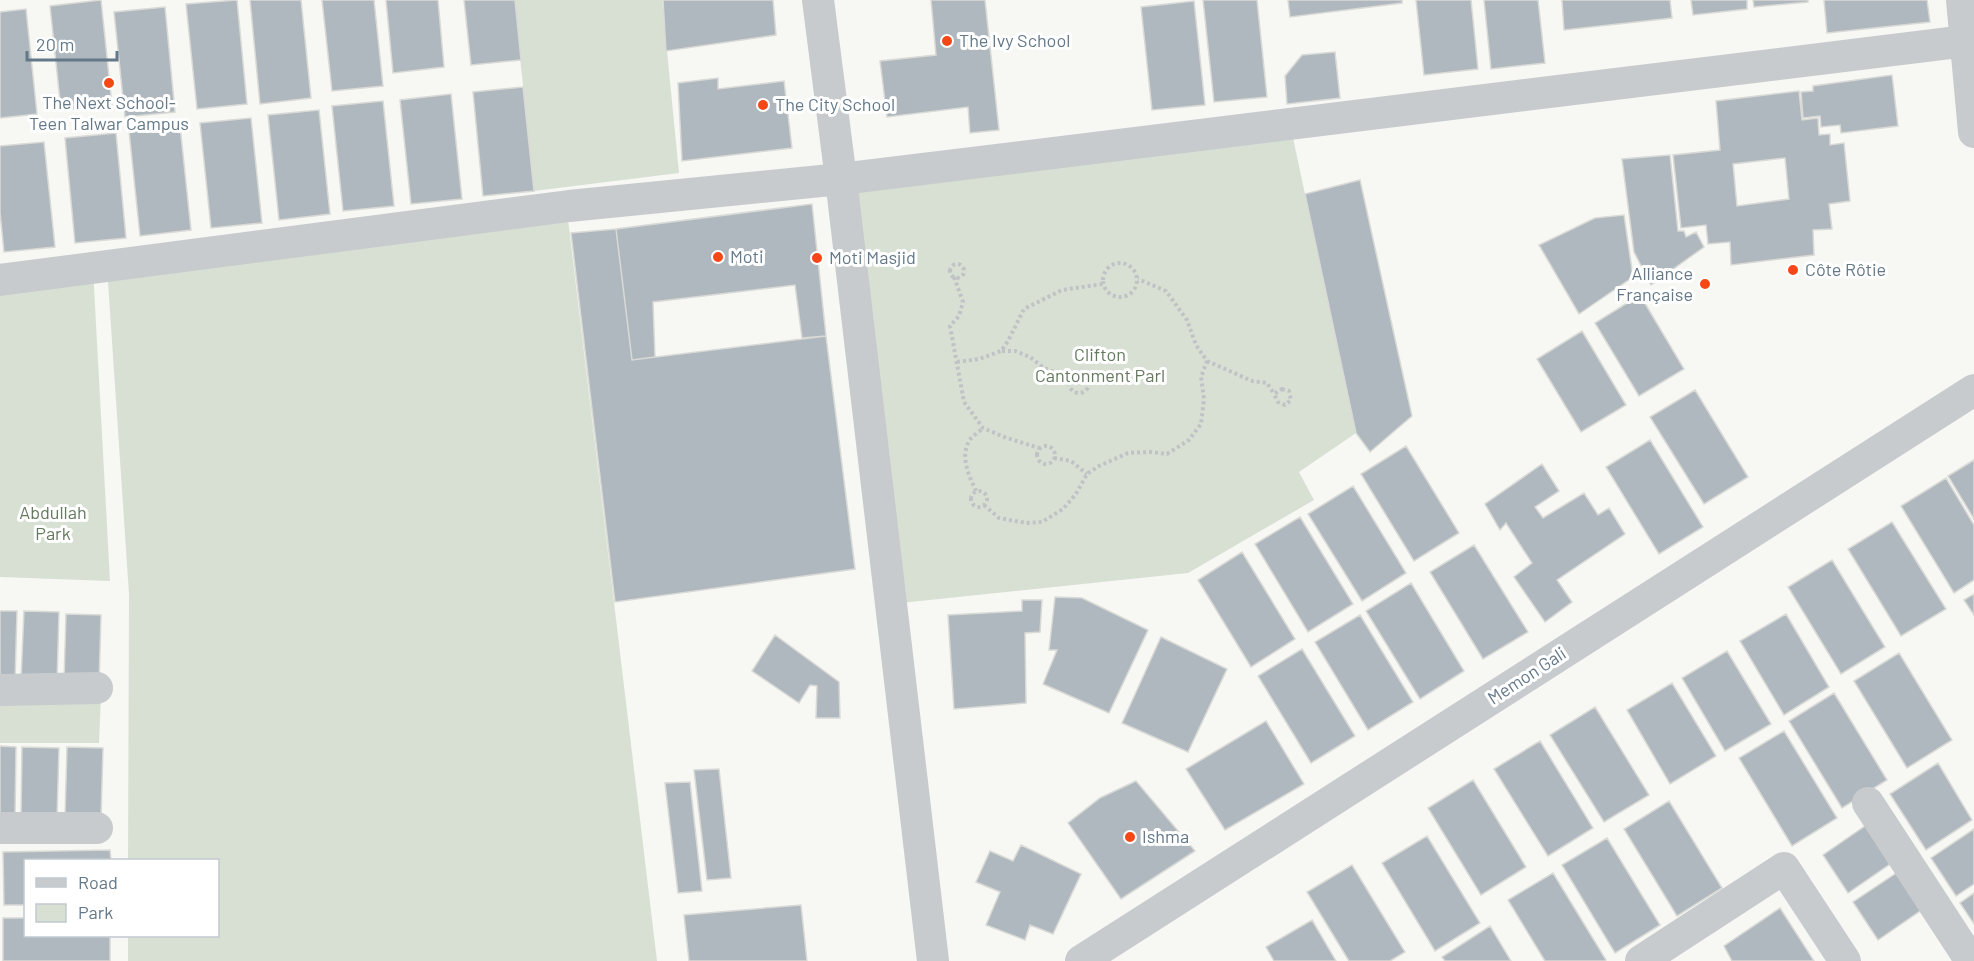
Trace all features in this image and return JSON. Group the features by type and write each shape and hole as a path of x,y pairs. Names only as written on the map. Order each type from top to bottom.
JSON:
{"street":[{"path":"818,0 842,179 933,961"},
{"path":"1962,0 1974,132"},
{"path":"0,280 569,206 842,179 1966,41"},
{"name":"Memon Gali","path":"1081,961 1974,390"},
{"path":"0,690 97,688"},
{"path":"1868,803 1971,961"},
{"path":"0,828 97,828"},
{"path":"1641,961 1784,868 1845,961"}],"path":[{"path":"1117,263 1129,265 1137,273 1138,279 1135,291 1125,297 1114,297 1103,284 1107,268 1117,263"},
{"path":"954,277 963,302 958,316 950,326 964,402 983,428 1039,448 1051,447 1054,451 1051,463 1042,464 1037,457 1039,448"},
{"path":"1138,279 1166,291 1187,320 1196,345 1207,361 1252,381 1267,383 1278,402 1282,404 1287,404 1291,400 1287,390 1280,390 1274,394"},
{"path":"1001,351 1023,309 1062,290 1103,284"},
{"path":"957,362 979,359 1001,351 1015,351 1030,357 1044,368 1070,378"},
{"path":"984,505 999,518 1026,523 1042,522 1063,509 1076,494 1087,474 1099,466 1128,453 1167,454 1189,440 1201,424 1204,399 1201,377 1207,361"},
{"path":"1081,373 1087,377 1088,386 1081,392 1075,392 1069,385 1070,378 1081,373"},
{"path":"976,491 967,473 965,458 969,441 983,428"},
{"path":"1054,458 1071,461 1087,474"},
{"path":"976,491 983,491 987,495 987,501 979,507 973,503 972,495 976,491"}],"green space":[{"path":"514,0 662,0 679,173 534,191"},
{"name":"Clifton Cantonment Parl","path":"1290,124 1356,433 1299,472 1314,500 1188,573 891,604 841,179"},
{"path":"568,219 657,961 128,961 128,937 219,937 219,859 128,859 129,594 107,267"},
{"name":"Abdullah Park","path":"93,269 110,581 0,577 0,279"},
{"path":"101,695 99,743 0,743 0,696"}],"building":[{"path":"101,0 112,105 61,110 50,6"},
{"path":"237,0 247,104 197,109 186,4"},
{"path":"250,0 301,0 311,98 260,104"},
{"path":"322,0 374,0 383,86 332,91"},
{"path":"386,0 438,0 444,67 393,73"},
{"path":"464,0 515,0 521,60 471,65"},
{"path":"663,0 773,0 776,35 666,51"},
{"path":"931,0 985,0 999,130 970,133 968,107 887,117 880,61 936,55"},
{"path":"1203,0 1257,0 1267,97 1214,102"},
{"path":"1288,0 1402,0 1402,3 1290,17"},
{"path":"1416,0 1471,0 1478,69 1424,75"},
{"path":"1484,0 1538,0 1545,63 1491,69"},
{"path":"1562,0 1670,0 1672,18 1564,30"},
{"path":"1691,0 1747,0 1747,9 1693,15"},
{"path":"1753,0 1808,0 1808,2 1754,7"},
{"path":"1824,0 1927,0 1930,22 1827,33"},
{"path":"1194,1 1205,105 1152,110 1141,7"},
{"path":"165,7 175,112 125,117 114,12"},
{"path":"26,9 37,114 0,118 0,12"},
{"path":"1335,52 1340,98 1287,104 1285,76 1302,55"},
{"path":"1892,75 1898,126 1841,133 1840,125 1821,127 1820,116 1803,118 1801,92 1813,91 1813,86"},
{"path":"718,78 718,89 784,81 792,148 682,161 678,83"},
{"path":"523,87 534,191 483,196 473,92"},
{"path":"1799,91 1802,120 1818,118 1819,135 1830,134 1830,145 1844,143 1850,201 1829,204 1832,229 1813,230 1814,255 1731,265 1730,242 1708,244 1706,225 1681,228 1673,155 1720,150 1716,101","holes":["1785,158 1789,199 1737,206 1733,164"]},
{"path":"451,94 462,199 411,204 400,100"},
{"path":"383,101 394,206 343,211 332,106"},
{"path":"319,110 330,214 279,220 268,115"},
{"path":"251,118 262,223 211,228 200,123"},
{"path":"180,126 191,230 140,236 129,131"},
{"path":"116,133 126,238 75,243 65,138"},
{"path":"44,142 55,247 4,252 0,212 0,146"},
{"path":"1670,155 1678,231 1684,231 1686,237 1696,232 1704,247 1651,285 1634,252 1622,159"},
{"path":"1360,180 1412,416 1370,452 1356,433 1305,194"},
{"name":"Moti","path":"812,204 826,336 802,338 795,285 653,302 655,357 632,360 616,229"},
{"path":"1624,215 1633,277 1579,314 1539,245 1595,218"},
{"path":"616,229 632,360 826,336 855,569 615,602 571,233"},
{"path":"1640,295 1684,369 1639,396 1595,323"},
{"path":"1582,331 1626,405 1581,432 1537,359"},
{"path":"1695,390 1748,477 1704,504 1650,417"},
{"path":"1650,440 1703,527 1659,554 1606,467"},
{"path":"1406,446 1459,533 1414,561 1361,474"},
{"path":"1974,460 1974,519 1948,476"},
{"path":"1542,464 1559,491 1535,507 1543,518 1584,493 1598,515 1609,508 1625,534 1557,580 1572,602 1545,622 1514,577 1532,563 1506,523 1500,530 1485,504"},
{"path":"1946,478 1974,525 1974,580 1954,593 1901,506"},
{"path":"1353,486 1406,573 1362,601 1308,514"},
{"path":"1300,517 1353,604 1308,632 1255,544"},
{"path":"1892,522 1946,609 1901,636 1848,549"},
{"path":"1474,545 1528,632 1483,659 1430,572"},
{"path":"1242,552 1295,639 1251,667 1198,580"},
{"path":"1832,560 1885,647 1841,674 1788,587"},
{"path":"1411,583 1464,671 1420,699 1366,611"},
{"path":"1974,594 1974,615 1964,600"},
{"path":"1055,597 1082,598 1148,630 1109,713 1043,684 1057,650 1049,650"},
{"path":"1022,600 1042,600 1040,632 1025,633 1026,703 954,709 948,615 1022,611"},
{"path":"0,611 17,611 15,680 0,680"},
{"path":"24,611 59,612 57,682 21,680"},
{"path":"66,614 101,615 99,684 64,682"},
{"path":"1786,614 1829,687 1784,715 1740,641"},
{"path":"1360,615 1413,702 1368,730 1315,642"},
{"path":"775,635 839,682 840,718 816,718 817,686 810,685 799,703 752,671"},
{"path":"1161,637 1227,669 1188,752 1122,723"},
{"path":"1302,649 1355,736 1311,763 1258,676"},
{"path":"1727,651 1771,724 1725,751 1682,678"},
{"path":"1899,653 1952,740 1907,768 1854,681"},
{"path":"1672,683 1716,756 1670,784 1627,710"},
{"path":"1834,693 1887,780 1842,808 1789,721"},
{"path":"1595,707 1649,795 1604,822 1550,735"},
{"path":"1266,721 1304,784 1225,830 1186,769"},
{"path":"1784,731 1837,818 1792,846 1739,758"},
{"path":"1540,741 1593,828 1548,856 1494,769"},
{"path":"0,746 16,747 15,816 0,815"},
{"path":"22,747 59,748 57,817 21,816"},
{"path":"67,747 103,748 101,817 65,816"},
{"path":"1938,763 1972,820 1926,850 1890,794"},
{"path":"719,769 731,878 707,880 694,770"},
{"path":"1473,780 1526,867 1481,895 1428,808"},
{"name":"Ishma","path":"1136,781 1195,851 1121,899 1068,823 1100,798"},
{"path":"690,782 702,891 678,893 665,783"},
{"path":"1669,801 1722,888 1677,916 1624,829"},
{"path":"1868,824 1893,862 1848,893 1823,855"},
{"path":"1974,829 1974,884 1956,896 1931,858"},
{"path":"1427,836 1480,923 1435,951 1382,863"},
{"path":"1607,838 1660,925 1615,953 1562,865"},
{"path":"1021,845 1081,874 1053,934 1030,925 1025,940 986,925 1000,892 976,882 990,851 1013,861"},
{"path":"110,850 111,859 24,859 24,905 4,905 3,852"},
{"path":"1352,865 1405,952 1390,961 1349,961 1307,892"},
{"path":"1898,872 1923,909 1878,940 1853,902"},
{"path":"1553,873 1605,961 1545,961 1508,900"},
{"path":"1974,893 1974,924 1960,903"},
{"path":"801,905 807,961 689,961 684,915"},
{"path":"1780,908 1814,961 1732,961 1724,946"},
{"path":"3,918 24,918 24,937 110,937 110,961 3,961"},
{"path":"1312,920 1336,961 1274,961 1266,947"},
{"path":"1490,926 1511,961 1445,961 1442,957"}],"place":[{"name":"The Ivy School","path":"947,41"},
{"name":"The Next School- Teen Talwar Campus","path":"109,83"},
{"name":"The City School","path":"763,105"},
{"name":"Moti","path":"718,257"},
{"name":"Moti Masjid","path":"817,258"},
{"name":"Côte Rôtie","path":"1793,270"},
{"name":"Alliance Française","path":"1705,284"},
{"name":"Ishma","path":"1130,837"}]}
